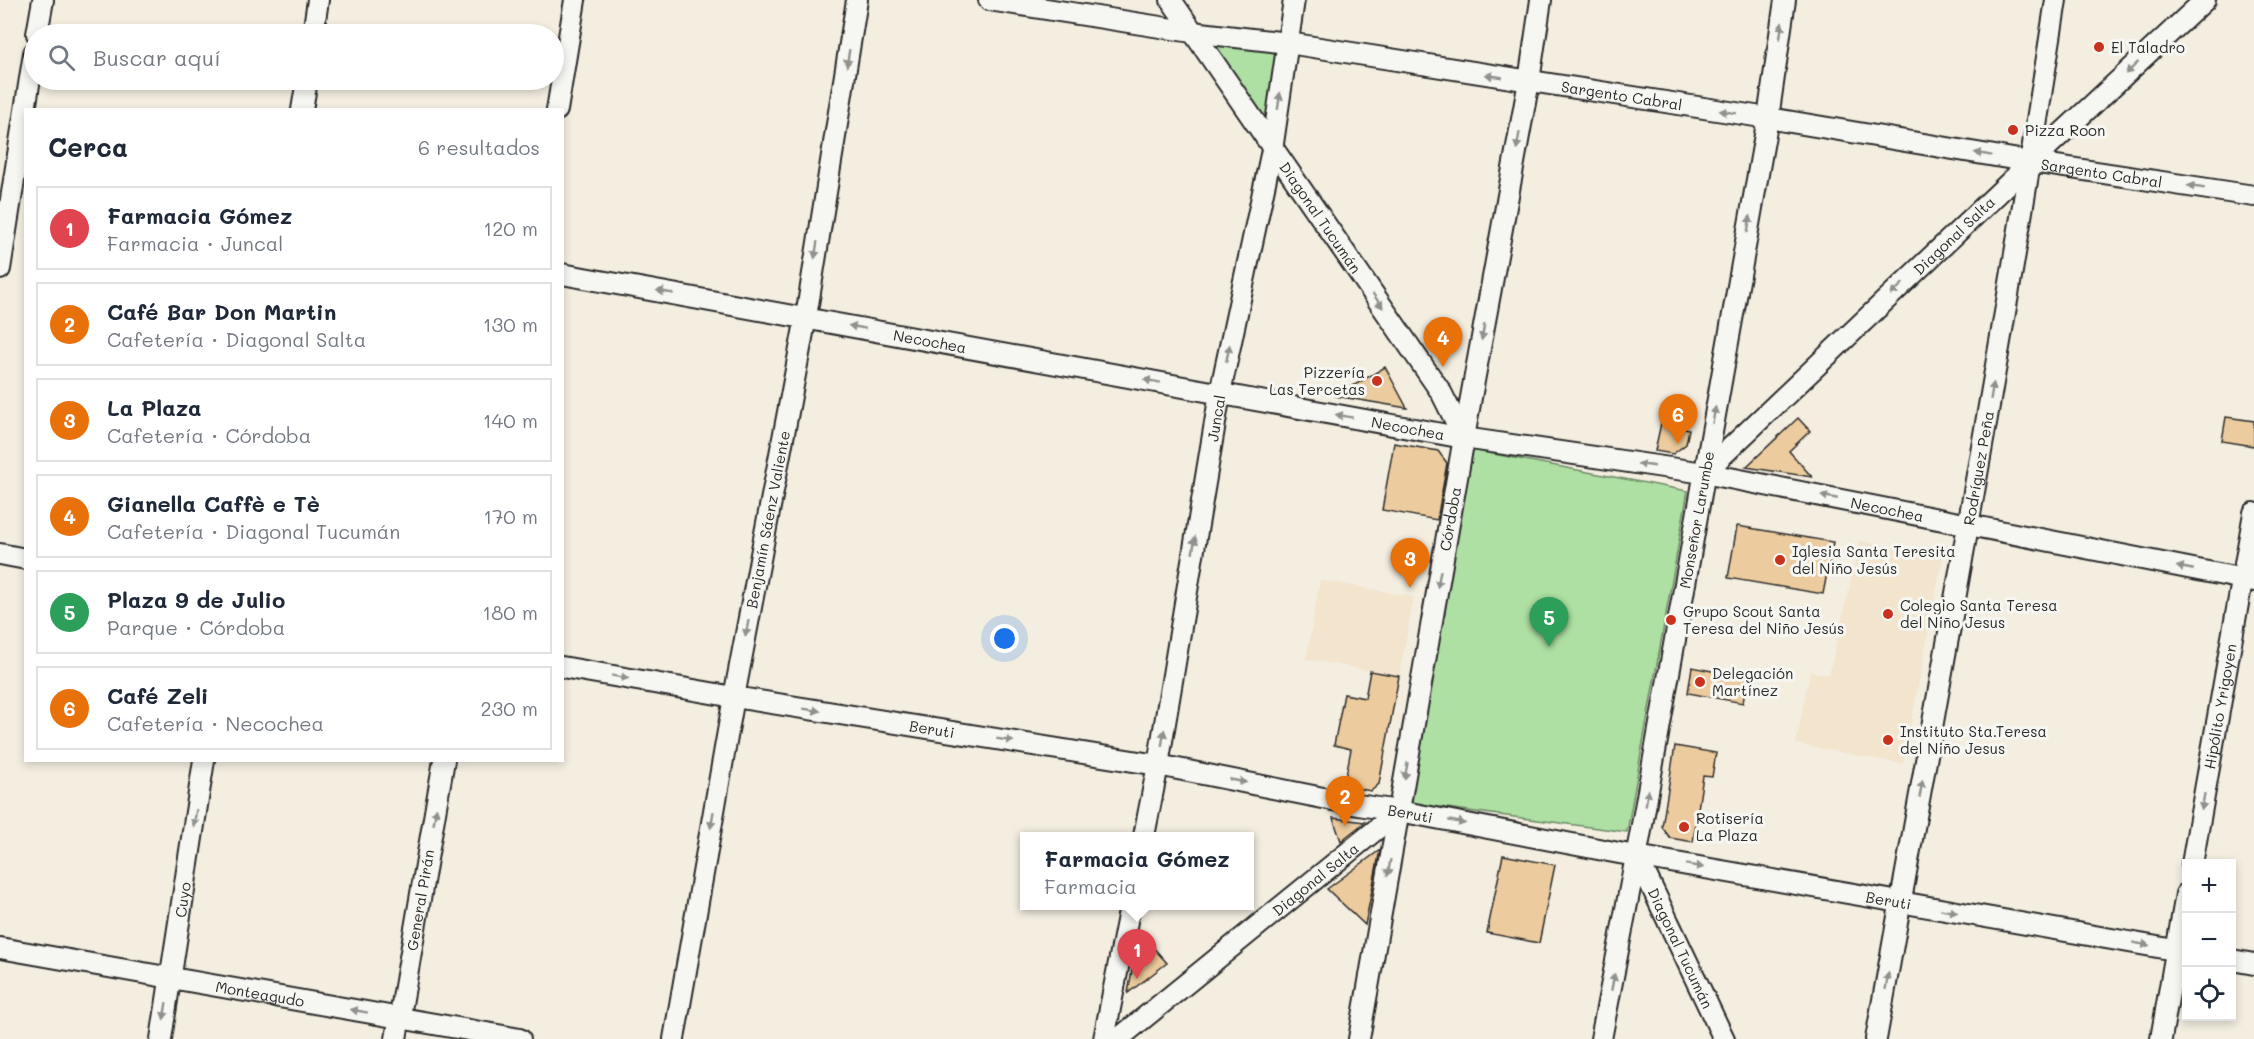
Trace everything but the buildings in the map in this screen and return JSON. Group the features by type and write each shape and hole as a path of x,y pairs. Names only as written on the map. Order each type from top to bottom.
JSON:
{"street":[{"path":"39,24 43,0"},
{"path":"314,24 318,0"},
{"path":"564,64 575,0"},
{"name":"Benjamín Sáenz Valiente","path":"674,1039 734,697 806,317 857,0"},
{"name":"Sargento Cabral","path":"989,0 1192,32 1288,43 2254,196"},
{"name":"Diagonal Tucumán","path":"1171,0 1272,150 1441,392 1464,438"},
{"name":"Juncal","path":"1145,832 1220,393 1272,150 1294,0"},
{"name":"Córdoba","path":"1359,1039 1529,81 1541,0"},
{"name":"Monseñor Larumbe","path":"1601,1039 1637,856 1768,118 1785,0"},
{"name":"Rodríguez Peña","path":"1876,1039 1970,525 2031,162 2055,0"},
{"name":"Diagonal Salta","path":"1704,473 2205,0"},
{"path":"25,108 28,90"},
{"path":"302,108 305,90"},
{"path":"556,108 559,90"},
{"path":"0,269 24,112"},
{"name":"Necochea","path":"564,274 1464,438 1704,473 2248,580"},
{"name":"Hipólito Yrigoyen","path":"2193,859 2248,580 2254,513"},
{"path":"0,554 24,559"},
{"name":"Beruti","path":"564,667 1158,765 1347,803 1637,856 2181,951"},
{"name":"Cuyo","path":"161,1039 204,762"},
{"name":"General Pirán","path":"396,1039 444,762"},
{"name":"Diagonal Salta","path":"1118,1039 1400,811"},
{"name":"Diagonal Tucumán","path":"1637,856 1724,1039"},
{"path":"1104,1039 1129,910"},
{"path":"2161,1039 2181,951 2185,913"},
{"name":"Monteagudo","path":"0,948 520,1039"},
{"path":"2236,961 2254,964"}],"shaded area":[{"name":"Colegio Santa Teresa del Niño Jesus","path":"1860,541 1943,556 1903,764 1796,744 1810,671 1829,675"},
{"path":"1320,580 1414,597 1399,676 1306,659"}],"green space":[{"path":"1192,32 1288,43 1272,150"},
{"path":"1472,450 1688,491 1627,832 1409,803"}],"place":[{"name":"El Taladro","path":"2099,47"},
{"name":"Pizza Roon","path":"2013,130"},
{"name":"Gianella Caffè e Tè","path":"1443,367"},
{"name":"Pizzería Las Tercetas","path":"1377,381"},
{"name":"Café Zeli","path":"1678,444"},
{"name":"Iglesia Santa Teresita del Niño Jesús","path":"1780,560"},
{"name":"La Plaza","path":"1410,588"},
{"name":"Colegio Santa Teresa del Niño Jesus","path":"1888,614"},
{"name":"Grupo Scout Santa Teresa del Niño Jesús","path":"1671,620"},
{"name":"Plaza 9 de Julio","path":"1549,647"},
{"name":"Delegación Martínez","path":"1700,682"},
{"name":"Instituto Sta.Teresa del Niño Jesus","path":"1888,740"},
{"name":"Café Bar Don Martin","path":"1345,826"},
{"name":"Rotisería La Plaza","path":"1684,827"},
{"name":"Farmacia Gómez","path":"1137,979"}]}
